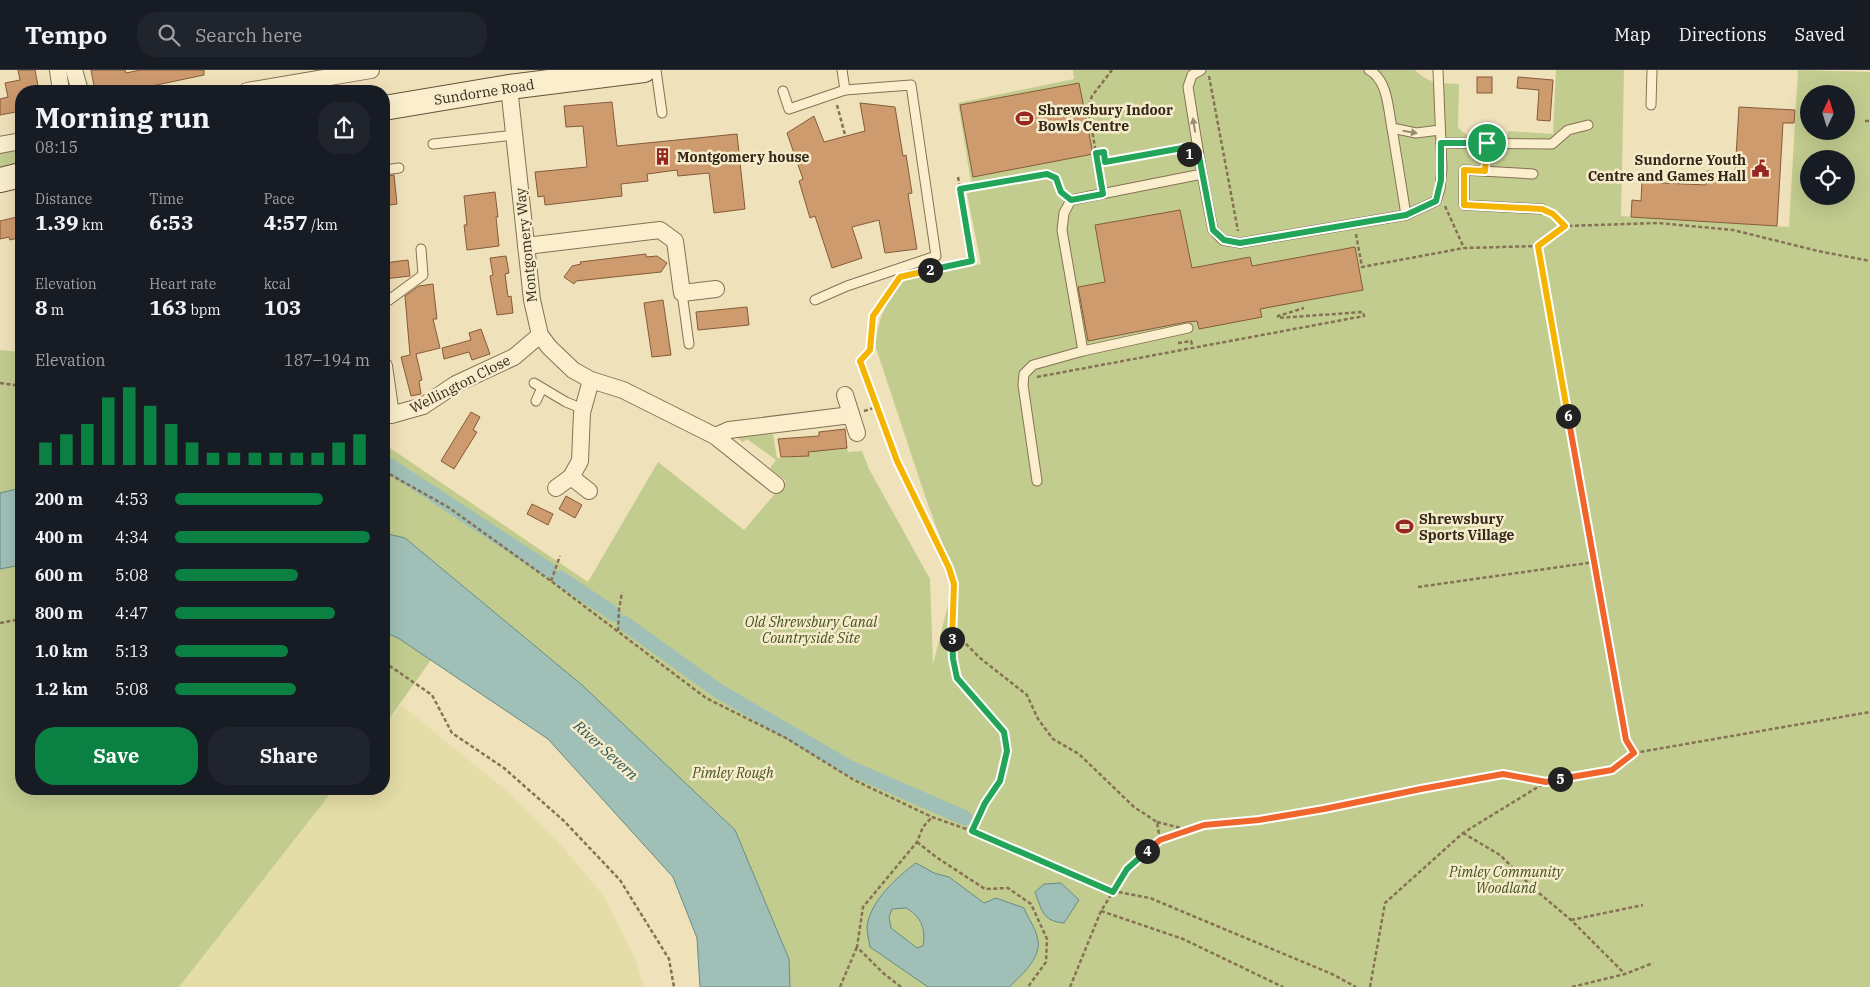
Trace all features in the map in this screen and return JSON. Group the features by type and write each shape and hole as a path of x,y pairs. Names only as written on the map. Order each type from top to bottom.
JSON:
{"main road":[{"name":"Sundorne Road","path":"390,107 605,72 644,70"},
{"path":"0,180 15,176"}],"street":[{"path":"58,70 60,85"},
{"path":"74,70 78,85"},
{"path":"282,85 371,70"},
{"name":"Montgomery Way","path":"509,87 532,300 540,334 549,348 560,359 591,380 623,390 715,436 776,484"},
{"path":"0,145 15,142"},
{"path":"526,246 660,230 675,241 682,293 716,289"},
{"name":"Wellington Close","path":"390,414 423,406 456,384 514,357 540,334"},
{"path":"556,488 571,477 580,461 583,409 591,380"},
{"path":"845,395 857,433"},
{"path":"715,436 729,430 850,415"},
{"path":"571,477 589,491"}],"lane":[{"path":"656,70 662,113"},
{"path":"842,70 845,90"},
{"path":"1201,70 1192,76 1188,87 1213,230 1224,240 1240,243 1406,215 1436,201 1441,180 1438,70"},
{"path":"1369,70 1377,74 1383,86 1406,215"},
{"path":"1651,105 1652,70"},
{"path":"783,92 789,109 845,90 912,85 936,256 847,286 815,300"},
{"path":"1441,143 1552,144 1568,130 1588,125"},
{"path":"1392,128 1416,133 1440,130"},
{"path":"433,144 514,136"},
{"path":"1485,171 1487,143"},
{"path":"390,169 399,168"},
{"path":"1533,174 1464,170 1464,205 1542,209"},
{"path":"1083,351 1062,230 1064,213 1071,200 1202,174"},
{"path":"390,299 423,275 421,249"},
{"path":"682,293 689,344"},
{"path":"1037,481 1024,374 1033,365 1083,351 1188,328"},
{"path":"536,401 538,386 566,402 583,409"}],"path":[{"path":"1103,194 1090,130 1088,107 1092,96 1112,70"},
{"path":"1207,70 1240,243"},
{"path":"836,102 844,135"},
{"path":"1865,121 1870,121"},
{"path":"1096,153 1104,152 1105,162 1188,147 1190,158 1199,156"},
{"path":"960,189 1047,174 1056,178 1061,192 1071,200"},
{"path":"936,269 972,261 958,177"},
{"path":"1436,201 1445,207 1464,248"},
{"path":"1542,209 1553,214 1565,226"},
{"path":"1354,223 1362,267 1464,248 1538,246 1565,226 1658,223 1732,230 1870,262"},
{"path":"1538,246 1626,740 1634,753"},
{"path":"900,277 873,316 870,350 860,361 897,461 949,568 954,584 952,630 953,659 957,678 1004,732 1007,751 1000,781 985,803 972,831"},
{"path":"1024,380 1364,316 1363,312 1278,318 1278,316 1304,308"},
{"path":"0,383 15,385"},
{"path":"390,474 448,507 551,581 706,698 786,738 854,780 932,817 972,831 1113,892 1150,898 1277,950 1356,987"},
{"path":"551,581 560,556"},
{"path":"1418,587 1595,562"},
{"path":"618,631 618,610 622,592"},
{"path":"0,623 15,620"},
{"path":"952,630 980,658 1027,695 1038,719 1053,739 1079,754 1134,807 1157,822 1189,830"},
{"path":"390,666 432,695 452,733 504,768 564,822 620,880 669,960 674,987"},
{"path":"1070,987 1101,912 1127,869 1160,840 1189,830 1204,825 1259,820 1324,809 1503,774 1546,782 1612,770 1634,753 1870,712"},
{"path":"1370,987 1385,903 1463,833 1546,782"},
{"path":"840,987 856,947 863,907 917,842 923,827 932,817"},
{"path":"1157,822 1160,840"},
{"path":"1463,833 1500,855 1533,888 1571,920 1625,974"},
{"path":"917,842 985,889 1008,888 1031,904 1047,939 1046,962 1028,987"},
{"path":"1571,920 1643,906"},
{"path":"1101,912 1183,939 1283,987"},
{"path":"856,947 901,987"},
{"path":"1572,987 1625,974 1653,963"}],"shaded area":[{"path":"401,705 507,791 555,838 604,896 635,959 644,987 179,987 329,795 390,795 390,719"}],"green space":[{"name":"Shrewsbury Sports Village","path":"1073,70 1415,70 1430,80 1440,83 1459,84 1458,128 1468,136 1507,138 1508,131 1553,134 1556,70 1624,70 1621,216 1789,227 1798,70 1870,72 1870,987 790,987 789,959 735,830 582,685 405,538 390,534 390,448 588,582 658,462 744,530 786,481 770,468 776,460 747,439 743,442 736,437 773,434 777,458 808,456 808,451 847,448 848,452 862,451 869,469 930,579 933,664 955,578 925,496 876,348 876,338 883,312 901,280 981,264 965,184 971,182 958,103 1074,79"},
{"path":"15,148 15,166 0,169 0,152"},
{"path":"0,350 15,351 15,489 0,493"},
{"path":"15,566 15,795 329,795 179,987 0,987 0,569"},
{"path":"390,635 431,660 390,718"}],"water":[{"path":"15,489 15,566 0,569 0,493"},
{"name":"River Severn","path":"390,534 405,538 582,685 735,830 789,959 790,987 700,987 697,938 673,877 548,739 398,638 390,635"},
{"path":"916,863 934,873 949,877 984,903 996,898 1024,908 1038,941 1036,954 1029,967 1009,987 928,987 870,947 867,927 873,908 886,890","holes":["906,908 919,919 924,934 923,946 917,948 891,928 889,917 892,909"]},
{"path":"1061,883 1079,900 1064,923 1051,920 1044,914 1035,892 1044,884"}],"building":[{"path":"18,70 35,70 38,85 15,85 15,112 0,115 0,99 8,97 5,83 20,80"},
{"path":"91,70 125,70 126,73 140,70 204,70 204,75 156,85 94,85"},
{"path":"1477,77 1492,77 1492,93 1477,93"},
{"path":"1518,77 1553,80 1550,121 1537,120 1539,90 1517,88"},
{"name":"Shrewsbury Indoor Bowls Centre","path":"1079,83 1093,154 973,177 960,105"},
{"name":"Montgomery house","path":"612,102 617,146 737,134 745,209 714,213 709,173 678,176 677,170 647,174 648,181 621,184 622,196 545,205 544,196 538,197 535,172 587,167 583,126 566,127 564,106"},
{"path":"860,103 895,107 903,156 906,155 912,193 908,194 917,249 885,253 879,220 852,227 862,258 832,268 815,216 810,218 799,181 803,179 787,133 814,116 824,142 865,131"},
{"name":"Sundorne Youth Centre and Games Hall","path":"1739,107 1795,110 1794,123 1783,123 1777,226 1631,217 1632,200 1641,201 1642,182 1706,185 1707,171 1735,173"},
{"path":"390,175 394,175 397,204 390,205"},
{"path":"495,192 499,246 467,250 464,225 467,225 464,196"},
{"path":"1180,210 1192,268 1250,257 1252,266 1355,247 1363,290 1260,309 1262,317 1199,329 1197,321 1187,322 1088,341 1078,287 1105,282 1095,225"},
{"path":"15,217 15,239 10,240 9,237 0,239 0,221"},
{"path":"646,254 646,257 657,256 667,263 661,272 576,281 574,284 564,277 572,266 581,264 580,262"},
{"path":"506,256 509,273 505,274 508,297 511,296 513,313 497,315 490,276 493,275 490,258"},
{"path":"408,260 410,276 390,278 390,262"},
{"path":"433,284 437,319 433,319 440,348 416,354 422,380 419,381 421,394 411,396 401,357 410,355 405,296 419,286"},
{"path":"663,300 671,355 652,357 644,303"},
{"path":"747,307 749,325 698,330 696,312"},
{"path":"481,329 490,354 472,360 469,352 444,359 442,348 471,340 469,333"},
{"path":"471,412 480,417 473,430 477,432 454,469 441,461"},
{"path":"845,429 847,448 808,452 809,456 781,457 778,439 819,436 819,432"},
{"path":"566,496 582,505 575,518 559,509"},
{"path":"532,504 553,514 548,525 527,514"}],"waterway":[{"path":"390,466 549,570"},
{"path":"560,578 614,614"},
{"path":"624,623 717,690 848,767 965,818"}],"place":[{"name":"Shrewsbury Indoor Bowls Centre","path":"1024,118"},
{"name":"Montgomery house","path":"663,157"},
{"name":"Sundorne Youth Centre and Games Hall","path":"1760,168"},
{"name":"Shrewsbury Sports Village","path":"1405,527"}],"route":[{"path":"1441,143 1487,143 1485,171 1464,170 1464,205 1542,209 1553,214 1565,226 1538,246 1626,740 1634,753 1612,770 1546,782 1503,774 1324,809 1259,820 1204,825 1160,840 1127,869 1113,892 972,831 985,803 1000,781 1007,751 1004,732 957,678 953,659 952,630 954,584 949,568 897,461 860,361 870,350 873,316 900,277 972,261 960,189 1047,174 1056,178 1061,192 1071,200 1103,194 1096,153 1104,152 1105,162 1188,147 1190,158 1199,156 1213,230 1224,240 1240,243 1295,232 1406,215 1436,201 1441,180 1441,143"}],"park label":[{"name":"Old Shrewsbury Canal Countryside Site","path":"811,630"},
{"name":"Pimley Rough","path":"733,773"},
{"name":"Pimley Community Woodland","path":"1506,880"}]}
